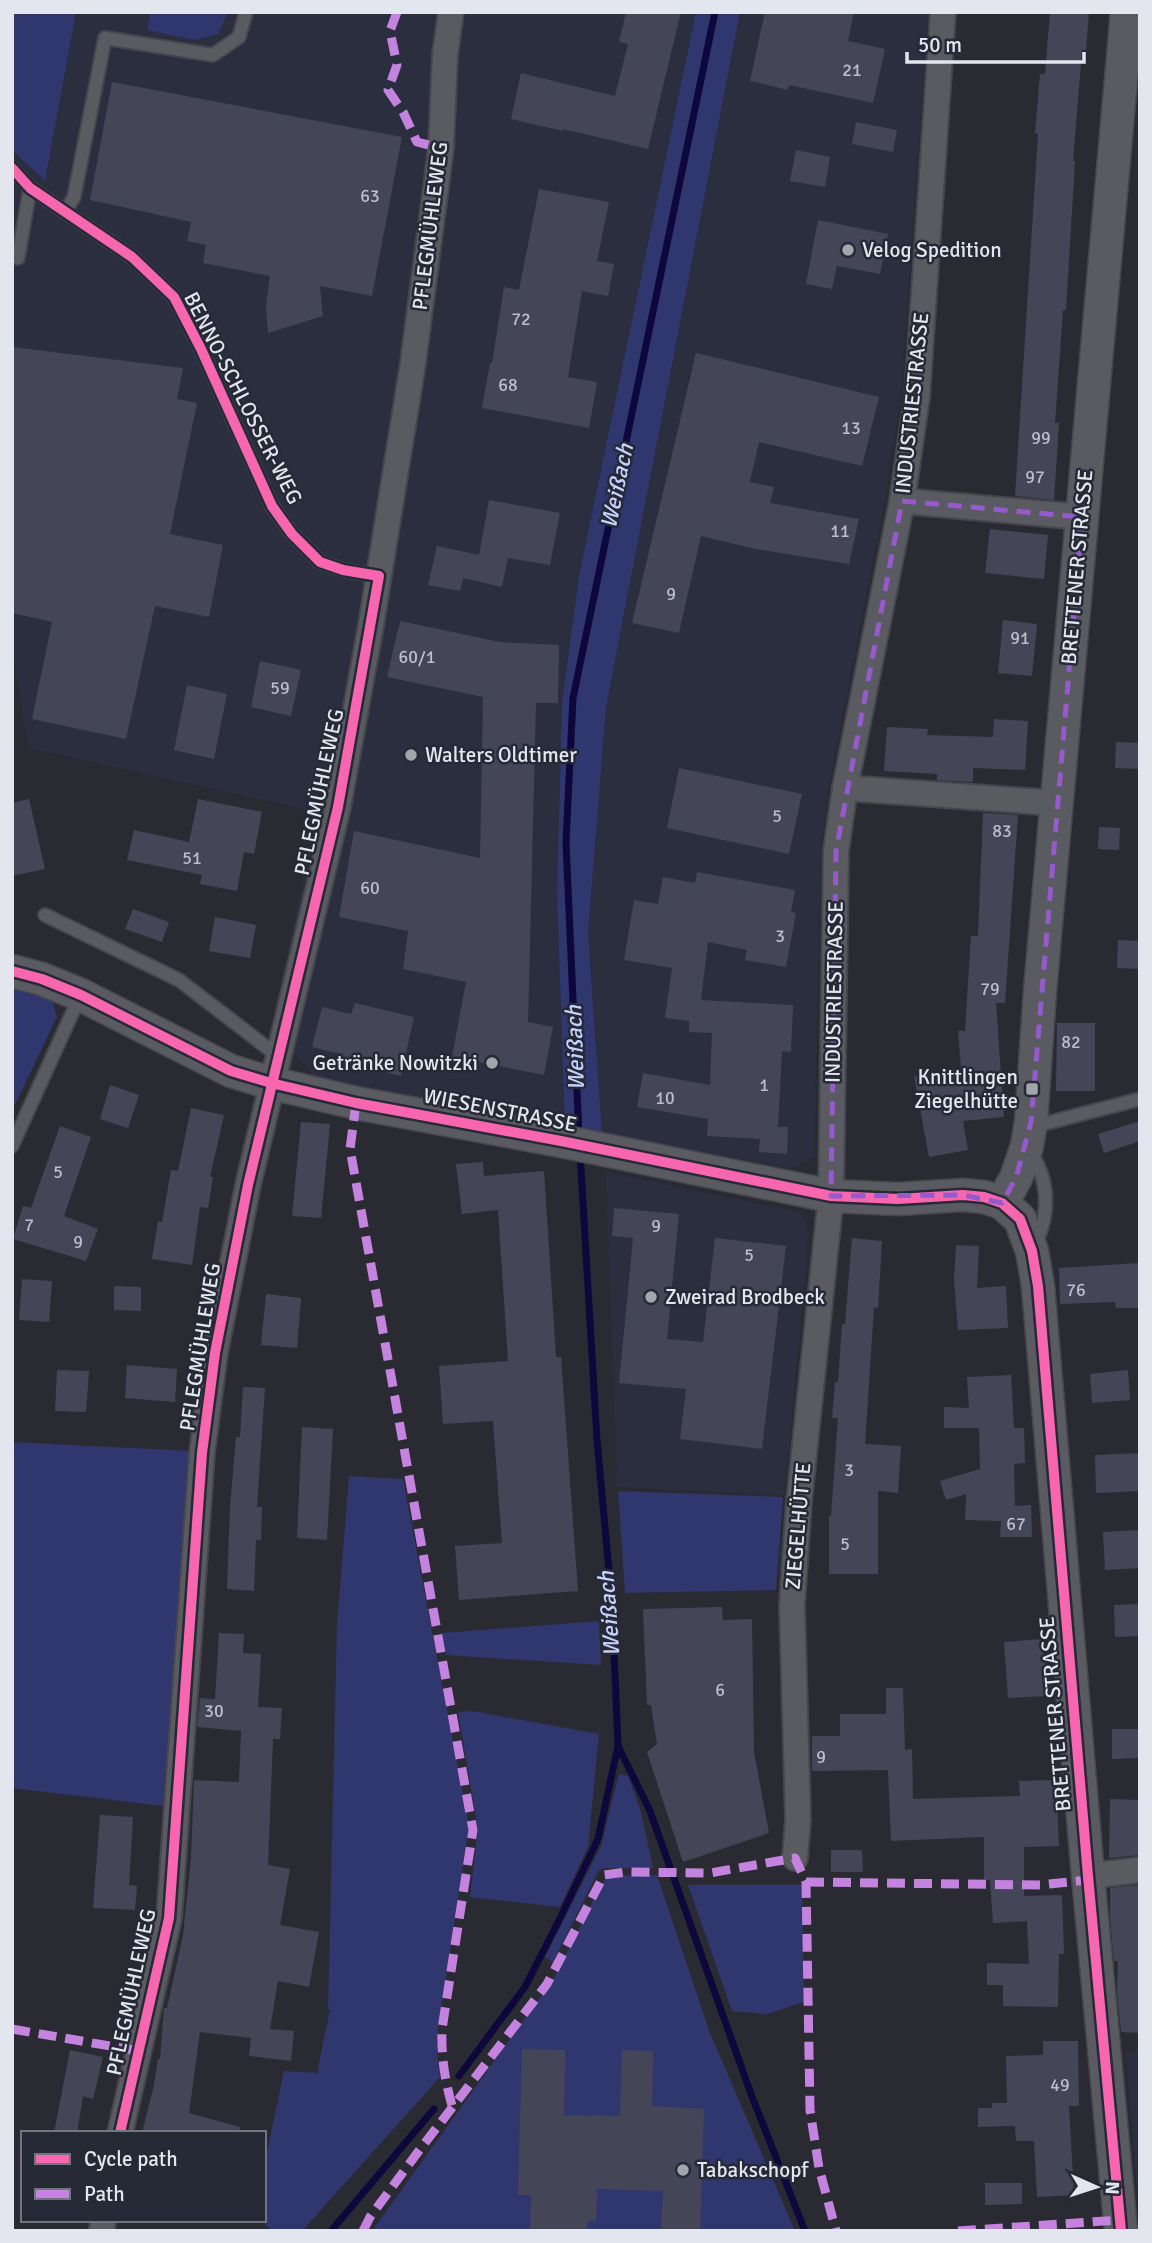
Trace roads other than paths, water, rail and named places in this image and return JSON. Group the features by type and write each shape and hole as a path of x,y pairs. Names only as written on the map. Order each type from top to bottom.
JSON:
{"street":[{"name":"PFLEGMÜHLEWEG","path":"120,2131 169,1918 202,1453 215,1353 248,1185 338,807 379,576 413,363 441,148 445,55 451,12"},
{"name":"INDUSTRIESTRASSE","path":"831,1196 835,851 902,501 917,397 943,12"},
{"name":"BRETTENER STRASSE","path":"1121,2231 1038,1286 1032,1251 1020,1219 1002,1203 1016,1178 1029,1134 1127,12"},
{"path":"902,501 1082,517"},
{"path":"845,788 1056,803"},
{"name":"WIESENSTRASSE","path":"12,971 42,979 81,995 231,1071 274,1070 356,1103 598,1148 831,1196 898,1199 963,1195 984,1197 1002,1203"},
{"name":"ZIEGELHÜTTE","path":"795,1858 798,1818 792,1605 799,1502 831,1196"},
{"path":"1088,1876 1140,1870"}],"lane":[{"path":"65,212 74,197 105,38 213,55 239,37 246,12"},
{"name":"BENNO-SCHLOSSER-WEG","path":"12,169 30,188 132,257 174,297 201,349 272,506 292,534 320,562 343,570 379,576"},
{"path":"18,258 30,188"},
{"path":"45,915 178,980 274,1070"},
{"path":"12,1146 81,995"},
{"path":"1032,1251 1043,1230 1046,1189 1029,1134 1047,1123 1140,1100"}],"waterway":[{"name":"Weißach","path":"579,1136 566,842 573,698 715,12"},
{"name":"Weißach","path":"580,1152 597,1440 612,1604 618,1746 650,1811 751,2094 805,2231"},
{"path":"459,2076 525,1987 560,1918 598,1839 618,1746"},
{"path":"331,2231 434,2109"}],"place":[{"name":"Velog Spedition","path":"848,250"},
{"name":"Walters Oldtimer","path":"411,755"},
{"name":"Getränke Nowitzki","path":"492,1063"},
{"name":"Knittlingen Ziegelhütte","path":"1032,1089"},
{"name":"Zweirad Brodbeck","path":"651,1297"},
{"name":"Tabakschopf","path":"683,2170"}]}
